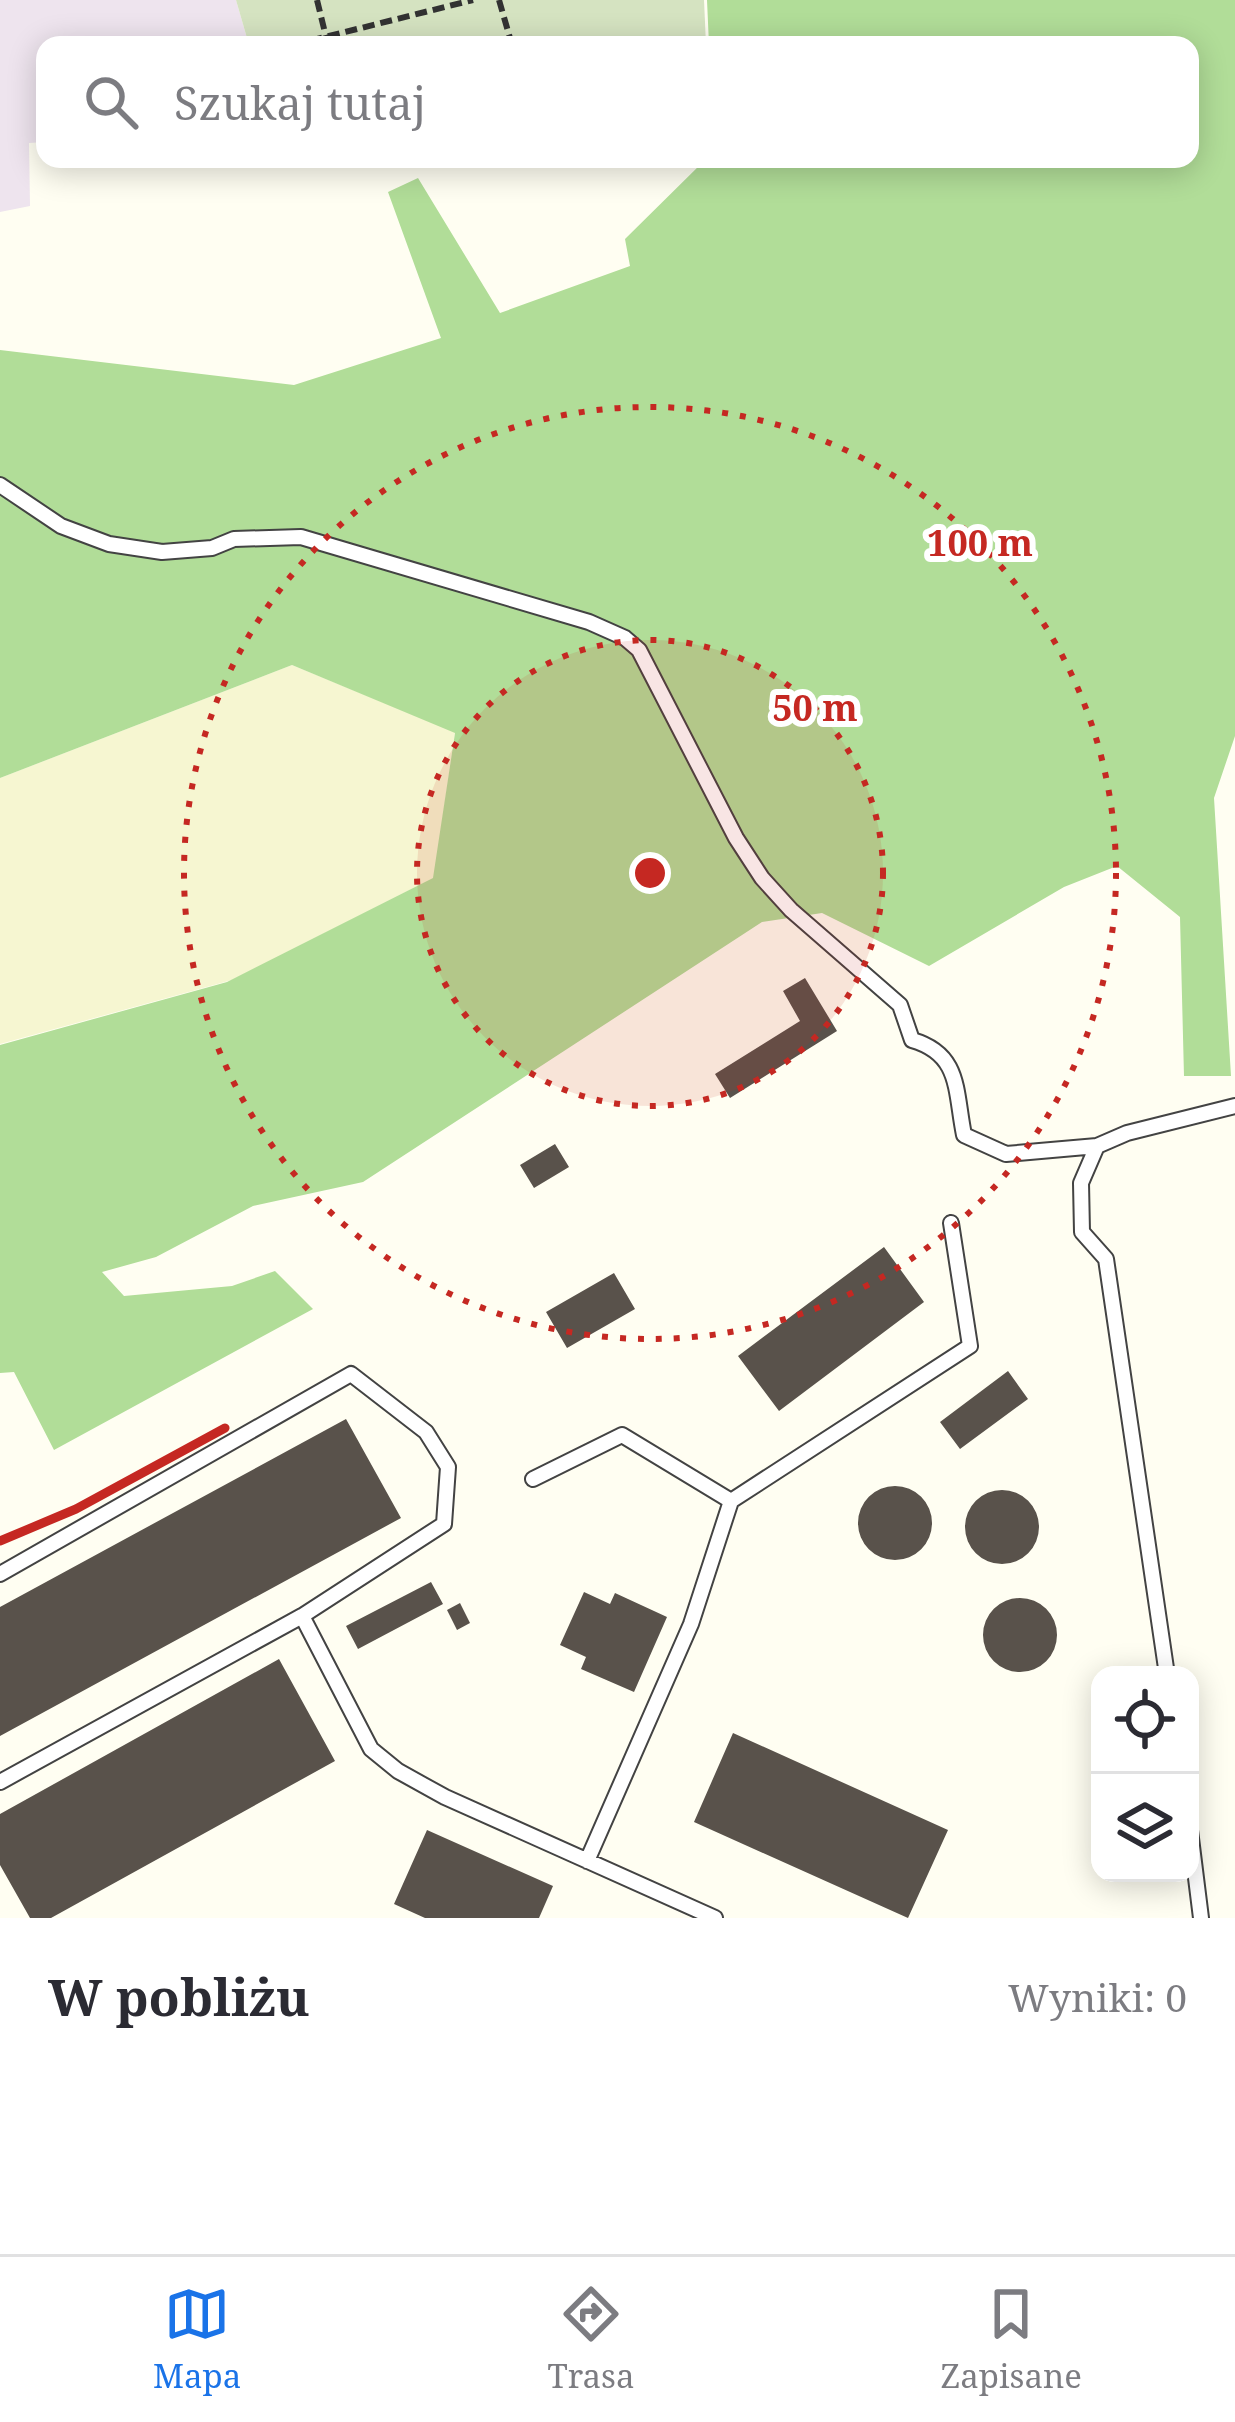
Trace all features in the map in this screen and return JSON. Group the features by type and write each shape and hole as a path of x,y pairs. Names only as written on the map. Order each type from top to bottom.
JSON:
{"lane":[{"path":"0,484 61,526 109,544 162,552 212,548 234,539 301,537 589,622 625,638 640,650 736,838 762,878 791,910 900,1005 912,1040 934,1046 950,1061 964,1135 1006,1154 1097,1146 1126,1133 1235,1106"},
{"path":"1097,1146 1081,1183 1082,1232 1106,1259 1166,1666"},
{"path":"587,1861 691,1624 731,1501 970,1346 951,1223"},
{"path":"0,1574 351,1374 426,1432 448,1466 444,1524 302,1616 0,1782"},
{"path":"533,1479 622,1436 731,1501"},
{"path":"302,1616 371,1749 425,1787 715,1918"},
{"path":"1196,1882 1201,1918"}],"path":[{"path":"317,0 326,36"},
{"path":"345,36 473,0"},
{"path":"499,0 509,36"}],"shaded area":[{"path":"0,0 236,0 246,36 36,36 36,143 29,143 30,206 0,212"}],"green space":[{"path":"236,0 704,0 706,36 246,36"},
{"path":"707,0 1235,0 1235,736 1214,798 1231,1076 1184,1076 1180,917 1117,866 1064,887 929,966 822,913 762,922 363,1182 253,1206 156,1257 102,1272 124,1296 232,1286 275,1271 313,1309 54,1450 14,1372 0,1373 0,1045 227,982 433,878 455,733 292,665 0,778 0,350 294,385 441,338 388,192 418,178 500,313 630,266 625,239 697,168 1199,168 1199,36 709,36"},
{"path":"292,665 455,732 434,878 232,980 0,1044 0,778"}],"building":[{"path":"805,978 837,1031 730,1098 715,1074 800,1021 783,991"},
{"path":"555,1144 569,1167 534,1188 520,1165"},
{"path":"884,1247 924,1302 779,1411 738,1356"},
{"path":"614,1273 635,1309 567,1348 546,1312"},
{"path":"1008,1371 1028,1399 960,1449 940,1422"},
{"path":"346,1419 401,1518 0,1736 0,1607"},
{"path":"895,1486 921,1497 932,1523 921,1549 895,1560 869,1549 858,1523 869,1497"},
{"path":"1002,1490 1028,1501 1039,1527 1028,1553 1002,1564 976,1553 965,1527 976,1501"},
{"path":"431,1582 443,1604 358,1649 346,1626"},
{"path":"584,1592 610,1604 615,1593 667,1617 634,1692 581,1669 586,1657 560,1645"},
{"path":"1020,1598 1046,1609 1057,1635 1046,1661 1020,1672 994,1661 983,1635 994,1609"},
{"path":"460,1603 470,1623 457,1630 447,1610"},
{"path":"279,1659 335,1761 51,1918 30,1918 0,1865 0,1814"},
{"path":"733,1733 948,1830 908,1918 694,1822"},
{"path":"427,1830 553,1886 539,1918 425,1918 394,1904"}],"railway":[{"path":"0,1541 76,1509 225,1428"}]}
